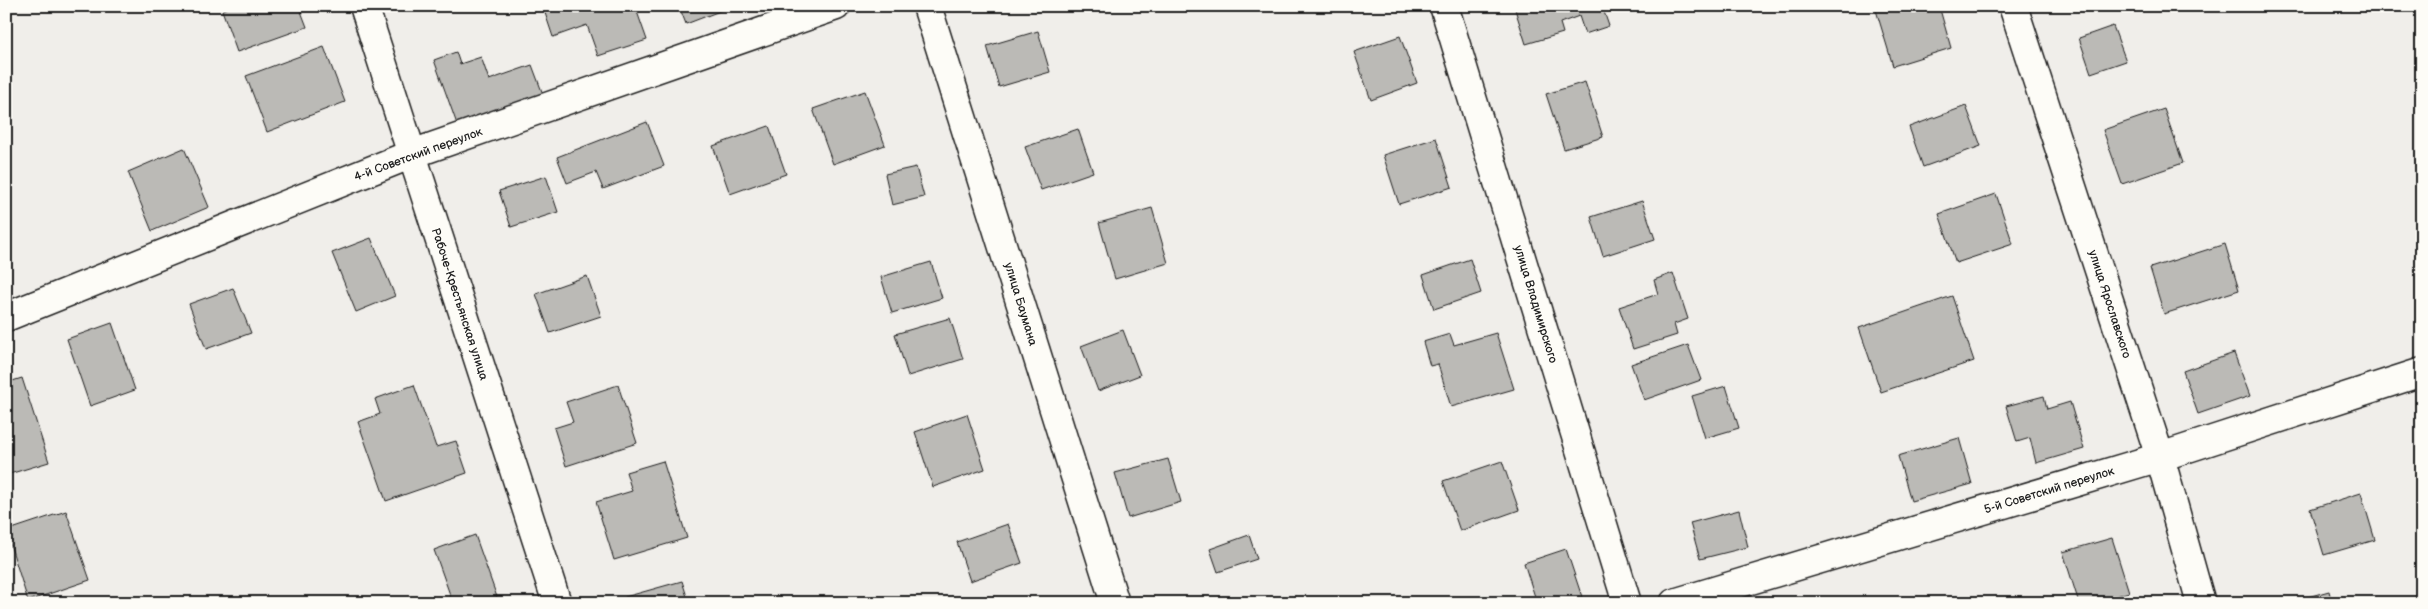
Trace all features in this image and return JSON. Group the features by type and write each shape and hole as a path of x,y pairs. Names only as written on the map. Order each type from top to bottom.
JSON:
{"street":[{"name":"Рабоче-Крестьянская улица","path":"364,6 556,603"},
{"name":"4-й Советский переулок","path":"6,316 412,154 836,6"},
{"name":"улица Баумана","path":"927,6 1115,603"},
{"name":"улица Владимирского","path":"1444,6 1627,603"},
{"name":"улица Ярославского","path":"2013,6 2160,457 2201,603"},
{"name":"5-й Советский переулок","path":"1674,603 2160,457 2422,372"}],"building":[{"path":"233,6 299,6 307,27 237,52 222,10"},
{"path":"635,6 647,40 598,56 587,25 553,37 543,7"},
{"path":"679,6 724,6 725,9 686,24"},
{"path":"1514,6 1602,6 1609,26 1585,34 1579,16 1560,23 1563,33 1526,44"},
{"path":"1887,6 1939,6 1951,48 1893,66 1876,10"},
{"path":"2113,26 2126,61 2091,73 2079,38"},
{"path":"1038,31 1050,72 999,87 987,46"},
{"path":"1400,36 1417,83 1371,100 1354,52"},
{"path":"324,47 345,102 267,132 246,76"},
{"path":"456,52 460,64 481,57 489,80 532,65 544,97 458,127 434,60"},
{"path":"1585,82 1603,137 1564,149 1546,94"},
{"path":"865,91 885,145 833,164 813,109"},
{"path":"1966,106 1981,146 1923,167 1909,127"},
{"path":"2164,109 2183,163 2122,184 2103,130"},
{"path":"647,122 664,166 603,189 596,172 567,183 557,157"},
{"path":"769,126 786,174 730,194 713,146"},
{"path":"1078,129 1093,172 1041,190 1025,147"},
{"path":"1436,138 1452,187 1399,204 1383,155"},
{"path":"184,148 209,207 152,231 128,172"},
{"path":"916,167 924,197 892,205 885,174"},
{"path":"546,176 558,212 511,227 499,191"},
{"path":"1996,194 2013,244 1956,263 1939,214"},
{"path":"1642,201 1655,239 1603,256 1591,217"},
{"path":"1152,208 1168,263 1115,279 1099,223"},
{"path":"371,238 395,296 356,312 332,253"},
{"path":"2225,244 2239,290 2164,314 2150,268"},
{"path":"1470,259 1481,293 1434,309 1423,275"},
{"path":"931,262 942,298 892,313 881,277"},
{"path":"1673,273 1688,319 1674,324 1677,335 1633,349 1619,307 1658,294 1654,280"},
{"path":"587,276 601,316 550,333 536,294"},
{"path":"233,288 251,333 206,349 189,304"},
{"path":"1952,296 1974,361 1881,392 1859,328"},
{"path":"950,318 963,359 908,376 895,334"},
{"path":"112,323 135,390 90,406 67,339"},
{"path":"1123,330 1140,375 1098,391 1081,346"},
{"path":"1496,333 1514,389 1451,407 1438,364 1430,366 1423,342 1450,334 1454,345"},
{"path":"1688,345 1701,380 1644,400 1631,364"},
{"path":"2234,353 2250,396 2198,414 2183,371"},
{"path":"22,378 49,462 6,475 6,383"},
{"path":"414,385 436,447 456,441 467,473 386,501 358,422 380,414 375,399"},
{"path":"618,385 637,443 566,466 554,428 573,422 566,402"},
{"path":"1726,386 1739,428 1705,438 1692,396"},
{"path":"2044,396 2047,409 2070,402 2084,449 2036,463 2030,438 2017,442 2006,406"},
{"path":"967,414 985,469 933,487 915,432"},
{"path":"1959,438 1972,484 1911,501 1898,456"},
{"path":"1168,459 1181,502 1128,518 1115,473"},
{"path":"663,461 687,538 614,560 596,502 632,491 626,472"},
{"path":"1502,461 1519,510 1460,531 1443,481"},
{"path":"2361,493 2375,540 2324,555 2310,509"},
{"path":"1739,510 1748,547 1700,559 1690,523"},
{"path":"66,511 90,580 28,601 6,531"},
{"path":"1008,524 1022,563 970,581 957,542"},
{"path":"475,535 498,600 490,603 453,603 434,550"},
{"path":"1249,535 1257,559 1218,572 1210,549"},
{"path":"2112,538 2129,592 2094,603 2079,603 2063,552"},
{"path":"1566,549 1582,597 1566,603 1537,603 1524,563"},
{"path":"682,581 689,603 627,603 625,597"},
{"path":"2329,591 2332,603 2286,603"}]}
